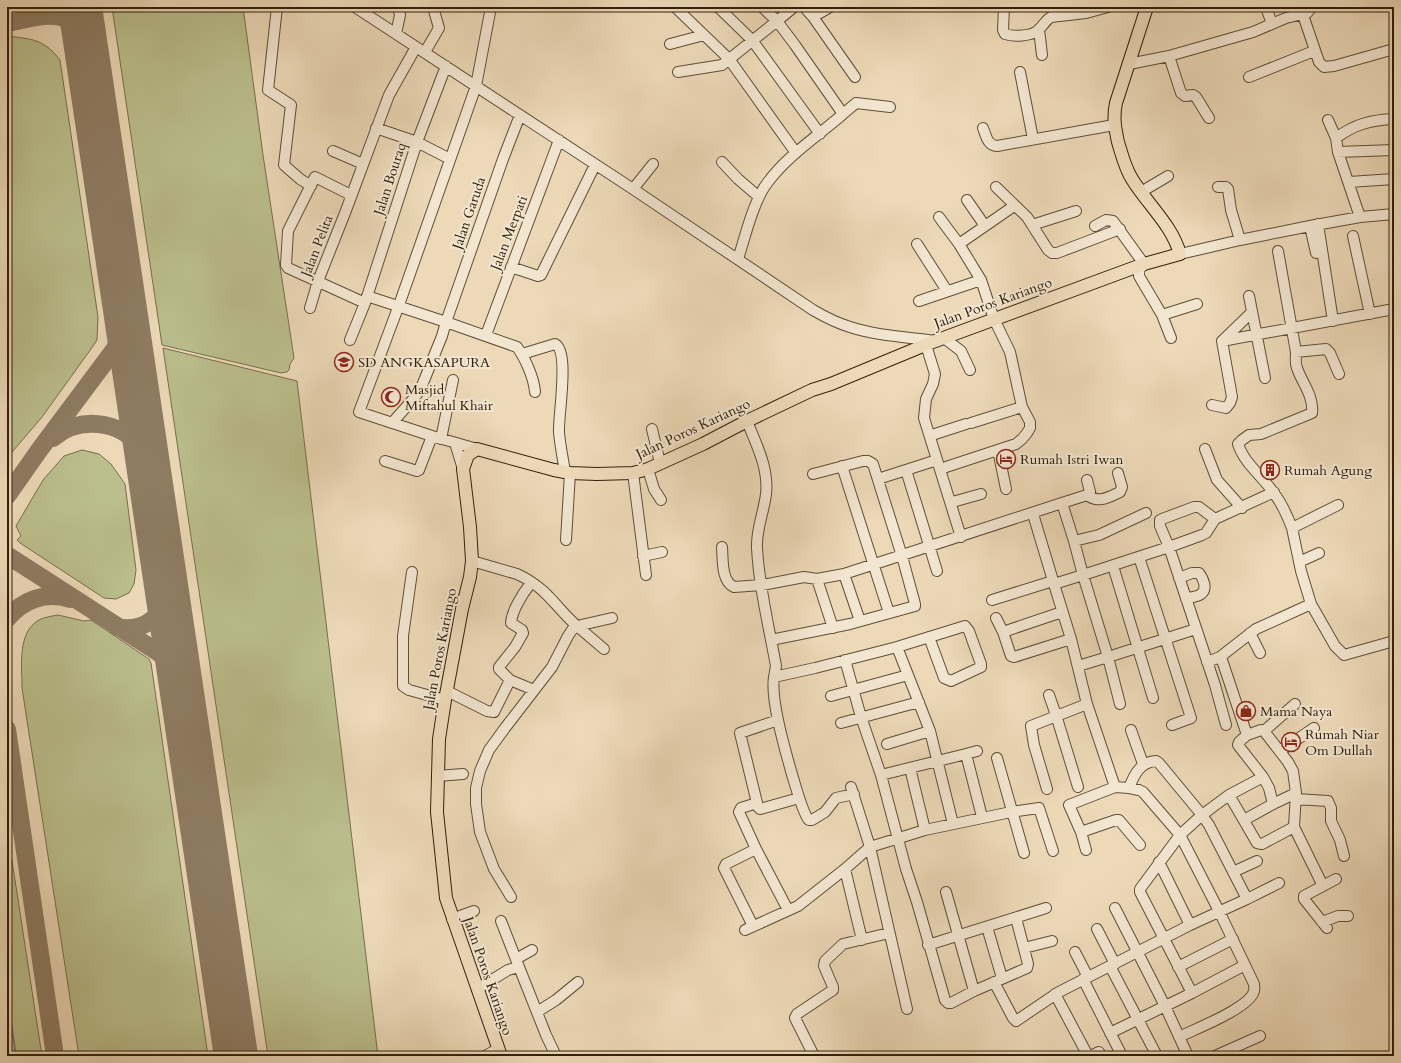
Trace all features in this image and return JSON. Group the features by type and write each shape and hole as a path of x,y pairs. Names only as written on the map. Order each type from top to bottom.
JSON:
{"main road":[{"path":"1147,7 1116,103 1114,125 1123,161 1132,179 1170,229 1177,242 1180,254"},
{"name":"Jalan Poros Kariango","path":"477,449 535,466 568,472 597,474 633,473 648,469 703,444 812,390 831,384 935,341 994,319 1144,264 1180,254"},
{"path":"463,469 468,455 477,449"},
{"name":"Jalan Poros Kariango","path":"463,469 470,527 472,561 439,739 437,812 446,898 452,919 500,1053"}],"street":[{"path":"277,7 268,90 291,105 284,166 311,186"},
{"path":"355,7 633,189 813,310 831,320 849,327 875,333 935,341 962,351 970,370"},
{"path":"396,34 400,15 398,7"},
{"name":"Jalan Pelita","path":"310,308 318,281 389,95 421,50 439,28 433,7"},
{"path":"477,449 359,412 399,305 476,86 491,7"},
{"path":"675,7 729,59 796,153"},
{"path":"718,7 752,40 820,134"},
{"path":"762,7 777,21 843,114"},
{"path":"678,72 722,65 794,7"},
{"path":"804,7 813,17 855,77"},
{"path":"813,17 830,7"},
{"path":"1004,7 1003,30 1005,34 1011,36 1034,33 1051,18 1086,13 1108,7"},
{"path":"1266,7 1272,24"},
{"path":"1129,64 1169,56 1253,32 1286,18 1303,15 1312,7"},
{"path":"1303,15 1314,51 1321,65 1327,67 1394,49"},
{"path":"1039,29 1042,55"},
{"path":"670,44 704,35"},
{"path":"1249,77 1314,51"},
{"path":"1169,56 1182,93 1185,96 1193,95 1196,97 1209,118"},
{"name":"Jalan Bouraq","path":"350,340 366,300 417,142 446,66"},
{"path":"1020,72 1033,140"},
{"path":"738,259 759,197 767,182 796,153 856,103 890,107"},
{"name":"Jalan Garuda","path":"392,423 421,388 442,336 503,158 520,115"},
{"path":"1336,138 1361,123 1394,119"},
{"path":"1328,120 1336,138 1335,140 1338,152 1360,217"},
{"path":"983,128 993,146 1114,125"},
{"path":"376,128 417,142 450,159"},
{"name":"Jalan Merpati","path":"486,335 558,140"},
{"path":"1338,152 1394,150"},
{"path":"333,151 363,164"},
{"path":"722,162 738,179 759,197"},
{"path":"633,189 653,164"},
{"path":"511,267 538,276 541,275 595,165"},
{"path":"1141,192 1168,176"},
{"path":"351,195 315,177 288,231 286,265 288,268 366,300 399,305 516,346 522,354 534,382 535,392"},
{"path":"1349,182 1394,179"},
{"path":"996,187 1014,206 1022,212 1048,250 1052,253 1057,253 1120,229"},
{"path":"1218,187 1226,187 1228,189 1240,240"},
{"path":"967,200 985,226"},
{"path":"959,244 1014,206"},
{"path":"1032,225 1076,211"},
{"path":"1180,254 1314,225 1360,217 1394,214"},
{"path":"939,217 959,244 981,280 994,319 1010,352 1022,407 1030,422 1028,433 1016,444 946,467"},
{"path":"1095,226 1110,220 1113,222 1120,229 1144,264 1139,270 1139,276 1162,315 1171,338"},
{"path":"1314,225 1330,322"},
{"path":"1353,236 1370,314"},
{"path":"918,244 947,291"},
{"path":"1278,251 1296,352 1296,366 1310,398 1312,414 1261,434 1249,435 1238,444 1250,464 1274,492 1284,508 1292,528 1299,562 1311,604 1336,646 1344,655 1394,641"},
{"path":"919,301 981,280"},
{"path":"1249,296 1264,378"},
{"path":"1162,315 1197,304"},
{"path":"1222,341 1394,309"},
{"path":"1222,341 1252,312"},
{"path":"935,341 934,384 926,399 924,418 964,536"},
{"path":"1212,405 1226,408 1232,397 1222,341"},
{"path":"522,354 555,344 558,347 564,372 559,431 568,472 566,540"},
{"path":"1296,352 1326,349 1330,353 1339,374"},
{"path":"385,461 417,471 419,470 436,437 453,380"},
{"path":"935,434 1022,407"},
{"path":"925,409 931,420 946,467 964,536"},
{"path":"747,421 766,474 766,494 758,530 757,548 776,666 773,684 778,720 799,798 806,817 809,820 812,820 825,812 836,798 852,791 870,847 907,1009"},
{"path":"652,429 660,463"},
{"path":"455,443 463,469"},
{"path":"1205,449 1217,480 1242,508"},
{"path":"998,450 1006,489"},
{"path":"878,479 937,460"},
{"path":"771,640 833,628 915,605 902,556 873,464 868,461 842,466 814,474"},
{"path":"842,466 889,613"},
{"path":"648,469 654,489 661,500"},
{"path":"906,470 937,571"},
{"path":"633,473 646,575"},
{"path":"722,547 723,567 726,578 731,586 762,585 804,577 817,579 844,574 1062,503 1087,496 1096,500 1120,492 1122,486 1118,473"},
{"path":"1087,480 1090,492 1087,496"},
{"path":"992,600 1083,575 1169,548 1202,535 1206,532 1215,519 1242,508 1274,492"},
{"path":"956,501 981,494"},
{"path":"1062,503 1108,657 1120,704"},
{"path":"1292,528 1338,505"},
{"path":"1215,519 1199,507 1194,507 1160,520 1160,526 1186,598 1226,725"},
{"path":"1074,541 1099,535 1146,513"},
{"path":"1032,514 1071,639 1087,704 1115,787"},
{"path":"643,556 662,552"},
{"path":"1299,562 1319,553"},
{"path":"1139,557 1191,718 1172,725"},
{"path":"472,561 516,574 531,582 542,590 567,618 604,649"},
{"path":"1112,566 1153,698"},
{"path":"412,572 403,636 403,686 409,690 446,696 487,711 494,712 510,680"},
{"path":"1179,578 1199,573 1204,584 1204,590 1201,594 1186,598"},
{"path":"844,574 860,621"},
{"path":"817,579 833,628"},
{"path":"531,582 511,618 511,623 522,630 523,633 499,669 510,680 534,690"},
{"path":"1207,662 1220,657 1250,633 1311,604"},
{"path":"1003,632 1062,612"},
{"path":"511,897 494,870 480,832 476,804 476,788 480,771 489,750 552,667 572,630 577,626 612,618"},
{"path":"996,618 1003,632 1011,656 1014,657 1071,639"},
{"path":"774,677 897,647 929,637 961,627 966,627 969,631 981,667 947,680 944,678 929,637"},
{"path":"1078,666 1196,629"},
{"path":"1250,633 1260,653"},
{"path":"897,647 930,731 953,824"},
{"path":"1220,657 1224,664 1247,735"},
{"path":"845,660 861,717 881,775 928,945 947,1002 951,1003 1028,967 1016,918"},
{"path":"831,696 908,675"},
{"path":"1049,695 1078,787"},
{"path":"841,722 919,702"},
{"path":"1047,789 1030,728 1032,724 1087,704"},
{"path":"1273,804 1269,788 1263,777 1238,746 1239,742 1247,735 1261,730 1264,731 1295,704"},
{"path":"778,720 740,733 757,803 759,808 762,809 799,798"},
{"path":"1280,751 1314,728"},
{"path":"1131,730 1143,764"},
{"path":"887,744 930,731"},
{"path":"1264,731 1288,762 1293,771 1296,796 1294,827 1323,886"},
{"path":"881,775 938,762 977,751"},
{"path":"966,754 982,817"},
{"path":"996,758 1024,853"},
{"path":"1129,788 1143,764 1153,761 1159,763 1202,815 1215,836 1247,899"},
{"path":"910,768 925,830"},
{"path":"437,776 463,774"},
{"path":"1192,993 1140,892 1159,862 1180,835 1202,815 1229,795 1263,777"},
{"path":"1086,850 1069,805 1115,787 1139,790 1143,792 1180,835 1219,911 1254,984 1255,990 1252,996 1221,1018 1179,1037"},
{"path":"1229,795 1257,843 1262,844 1294,827"},
{"path":"1244,820 1273,804 1296,796 1328,801 1331,808 1331,821 1340,840 1344,856"},
{"path":"757,803 739,810 756,849 788,910"},
{"path":"756,849 726,864 724,868 749,928 798,906 870,847 925,830 982,817 1039,808 1053,851"},
{"path":"1080,832 1118,820 1140,844"},
{"path":"1233,872 1258,860"},
{"path":"1159,862 1190,925"},
{"path":"845,869 862,940"},
{"path":"1336,879 1304,896 1304,899 1324,925 1338,916 1348,916"},
{"path":"987,927 998,980 1013,1018 1016,1021 1055,994 1190,925 1279,883"},
{"path":"946,892 974,991"},
{"path":"928,945 1046,908"},
{"path":"1115,908 1165,1006 1188,1056"},
{"path":"452,919 474,911"},
{"path":"501,921 556,1056"},
{"path":"1098,929 1138,1020 1157,1056"},
{"path":"814,1056 797,1023 796,1016 833,990 824,966 825,961 843,944 889,932"},
{"path":"1178,967 1233,940"},
{"path":"1024,948 1052,941"},
{"path":"477,989 508,970 532,950"},
{"path":"1075,952 1110,1033 1122,1056"},
{"path":"1110,1033 1245,965"},
{"path":"537,1012 556,1000 578,982"},
{"path":"1055,994 1087,1054 1093,1055"},
{"path":"1215,1056 1260,1036"},
{"path":"485,1056 500,1053"}],"green space":[{"path":"112,7 243,7 263,155 294,358 287,372 281,373 162,345"},
{"path":"7,36 37,41 48,48 60,60 98,317 97,340 42,417 7,458"},
{"path":"163,348 297,381 378,1056 268,1056"},
{"path":"82,450 99,454 111,464 125,484 136,570 134,584 129,593 116,599 104,598 17,540 21,536 16,526 43,480 64,456"},
{"path":"58,615 84,621 91,620 149,659 151,663 208,1056 79,1056 22,688 22,651 27,633 39,620"},
{"path":"7,828 42,1056 10,1056 7,1035"}],"waterway":[{"path":"7,996 16,1056"}],"taxiway":[{"path":"7,23 45,16 59,17 66,19 78,29 84,37"},
{"path":"7,496 114,350 127,323"},
{"path":"53,438 74,426 86,424 110,426 132,438 140,447 148,465"},
{"path":"7,555 159,653 172,666 180,682"},
{"path":"7,619 13,612 27,602 35,599 52,596 70,599"},
{"path":"117,627 133,628 146,624 158,615 168,603"},
{"path":"7,729 55,1056"}],"runway":[{"path":"80,7 236,1056"}],"place":[{"name":"SD ANGKASAPURA","path":"344,362"},
{"name":"Masjid Miftahul Khair","path":"391,397"},
{"name":"Rumah Istri Iwan","path":"1006,459"},
{"name":"Rumah Agung","path":"1270,470"},
{"name":"Mama Naya","path":"1246,711"},
{"name":"Rumah Niar Om Dullah","path":"1291,742"}]}
